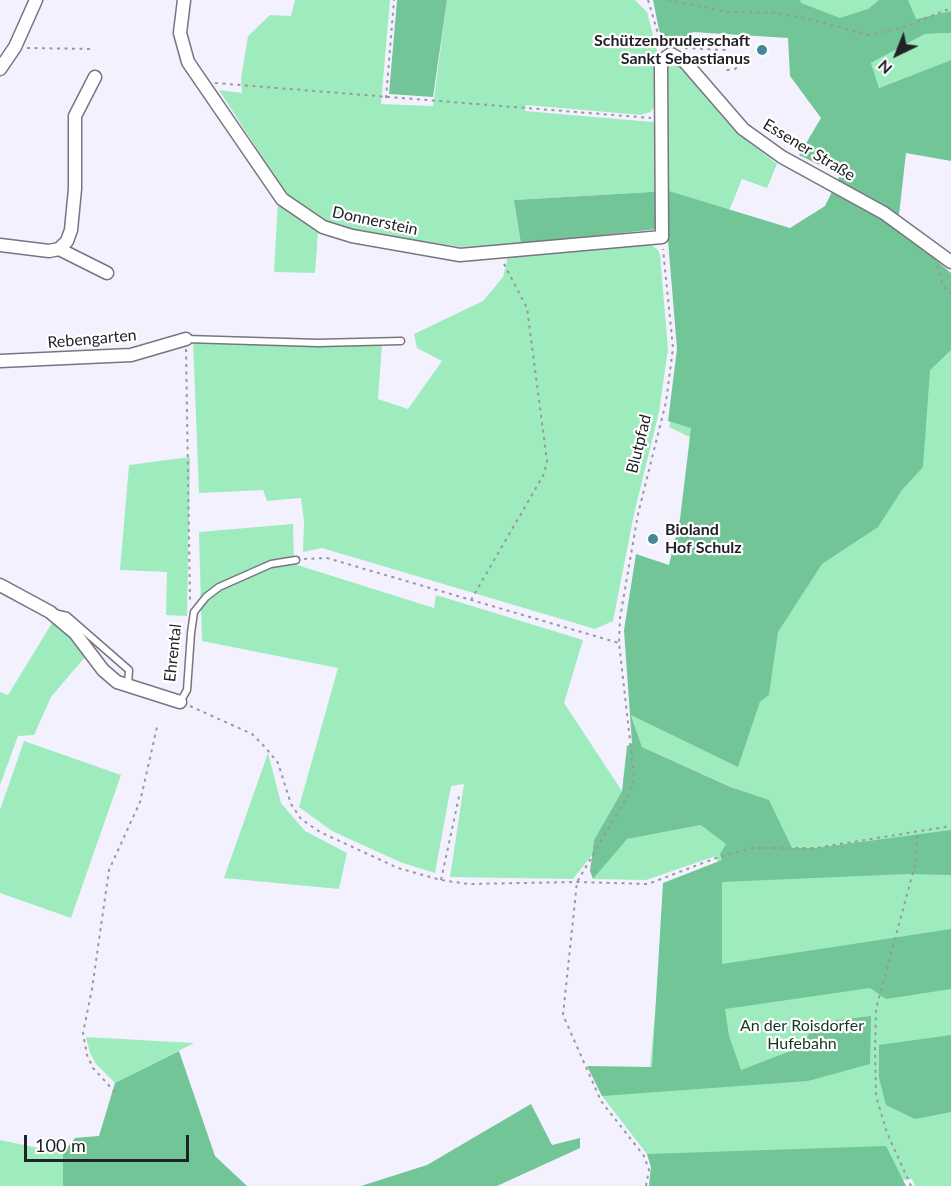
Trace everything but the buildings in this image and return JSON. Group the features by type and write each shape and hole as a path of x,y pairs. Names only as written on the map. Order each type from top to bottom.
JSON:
{"street":[{"path":"0,69 15,47 36,0"},
{"name":"Donnerstein","path":"184,0 180,33 188,62 282,199 323,227 352,236 460,255 662,237"},
{"path":"662,237 661,66 670,57"},
{"name":"Essener Straße","path":"670,57 685,62 744,129 782,157 884,213 951,262"},
{"path":"59,249 67,242 71,230 75,189 75,117 95,77"},
{"path":"0,245 59,249 107,273"},
{"name":"Rebengarten","path":"0,362 131,356 186,339"},
{"name":"Ehrental","path":"0,585 50,612 75,633 103,670 117,682 180,702"}],"lane":[{"path":"186,339 318,343 401,341"},
{"name":"Ehrental","path":"180,702 187,690 191,633 195,612 206,597 219,587 271,564 296,560"}],"path":[{"path":"386,98 394,0"},
{"path":"648,0 670,57 685,48 725,50 727,70 735,69 747,59"},
{"path":"669,0 728,12 777,12 809,18 868,35 902,28 951,8"},
{"path":"15,47 93,49"},
{"path":"202,81 660,119"},
{"name":"Blutpfad","path":"577,882 630,792 634,776 619,643 620,618 638,514 666,402 673,348 662,237"},
{"path":"933,248 943,286 951,293"},
{"path":"471,600 544,474 547,461 527,308 498,251"},
{"path":"186,339 190,605 195,612"},
{"path":"296,560 327,558 619,643"},
{"path":"180,702 252,734 278,763 291,804 301,819 320,832 398,868 441,880 468,884 577,882 648,884 716,858 751,848 816,848 951,826"},
{"path":"115,1092 93,1068 87,1055 83,1034 110,870 140,802 157,727"},
{"path":"441,880 460,792"},
{"path":"911,1186 887,1133 876,1096 875,1048 876,1009 915,865 918,831"},
{"path":"577,882 562,1016 601,1101 644,1156 649,1170 646,1186"}],"green space":[{"path":"295,0 390,0 381,104 433,106 447,0 635,0 647,12 657,50 655,107 650,112 641,115 526,105 525,111 664,123 667,67 679,65 738,133 777,164 767,188 742,179 729,211 669,191 514,200 521,244 462,247 354,231 325,220 318,233 315,273 274,272 279,183 219,90 242,93 241,79 248,36 270,15 291,16"},
{"path":"397,0 447,0 433,97 389,94"},
{"path":"653,0 800,0 801,3 840,18 868,9 879,0 908,0 916,19 951,11 951,33 925,34 871,63 879,88 951,60 951,161 906,153 899,215 911,238 951,273 951,350 930,370 923,467 902,490 878,527 822,564 778,632 769,695 760,702 738,767 631,715 642,747 733,788 769,800 792,848 816,848 951,830 951,875 907,874 722,882 722,964 951,929 951,989 886,999 870,988 725,1009 729,1036 741,1070 801,1047 816,1023 871,1016 870,1064 808,1081 602,1096 587,1066 652,1067 663,883 722,860 720,854 726,844 701,825 627,839 593,879 590,871 594,840 622,791 627,746 632,744 624,630 636,554 669,565 680,519 691,428 668,421 677,349 667,228 521,244 514,200 669,191 790,228 825,206 840,175 799,155 821,118 790,76 788,38 693,32 679,48 668,48 659,30"},
{"path":"761,0 951,0 951,11 916,19 854,44"},
{"path":"951,33 951,60 879,88 871,63 925,34"},
{"path":"650,244 658,250 660,255 668,349 659,412 634,514 613,621 595,629 322,548 303,552 304,522 301,498 267,501 263,490 199,493 193,340 313,347 382,344 378,399 408,409 442,361 417,348 414,334 483,301 503,277 508,256"},
{"name":"An der Roisdorfer Hufebahn","path":"951,336 951,1186 915,1186 912,1179 844,1186 649,1186 651,1167 647,1154 602,1096 650,1067 667,886 719,867 716,856 646,880 593,879 626,839 701,825 736,789 642,747 631,714 738,766 760,702 769,695 775,650 729,456 669,427 682,380 915,370"},
{"path":"190,457 187,616 166,615 167,572 120,570 129,465"},
{"path":"293,524 294,564 434,608 436,595 583,640 564,703 622,791 594,840 592,855 573,879 450,877 464,784 451,786 435,873 400,862 332,831 299,807 338,668 202,641 199,532"},
{"path":"52,623 68,634 85,657 51,697 34,735 18,736 0,785 0,692 8,695"},
{"path":"24,741 121,775 71,918 0,893 0,810"},
{"path":"268,753 281,803 305,831 347,853 339,889 224,878"},
{"path":"951,1035 951,1112 915,1119 886,1105 879,1078 879,1045"},
{"path":"86,1037 194,1043 115,1083 96,1064 90,1053"},
{"path":"179,1051 215,1156 247,1186 63,1186 63,1153 75,1138 99,1136 115,1083"},
{"path":"531,1104 552,1145 580,1138 580,1148 497,1186 361,1186 427,1165"},
{"path":"0,1140 63,1153 63,1186 0,1186"},
{"path":"886,1146 906,1186 649,1186 651,1167 647,1154"}],"place":[{"name":"Schützenbruderschaft Sankt Sebastianus","path":"762,50"},
{"name":"Bioland Hof Schulz","path":"653,539"}]}
